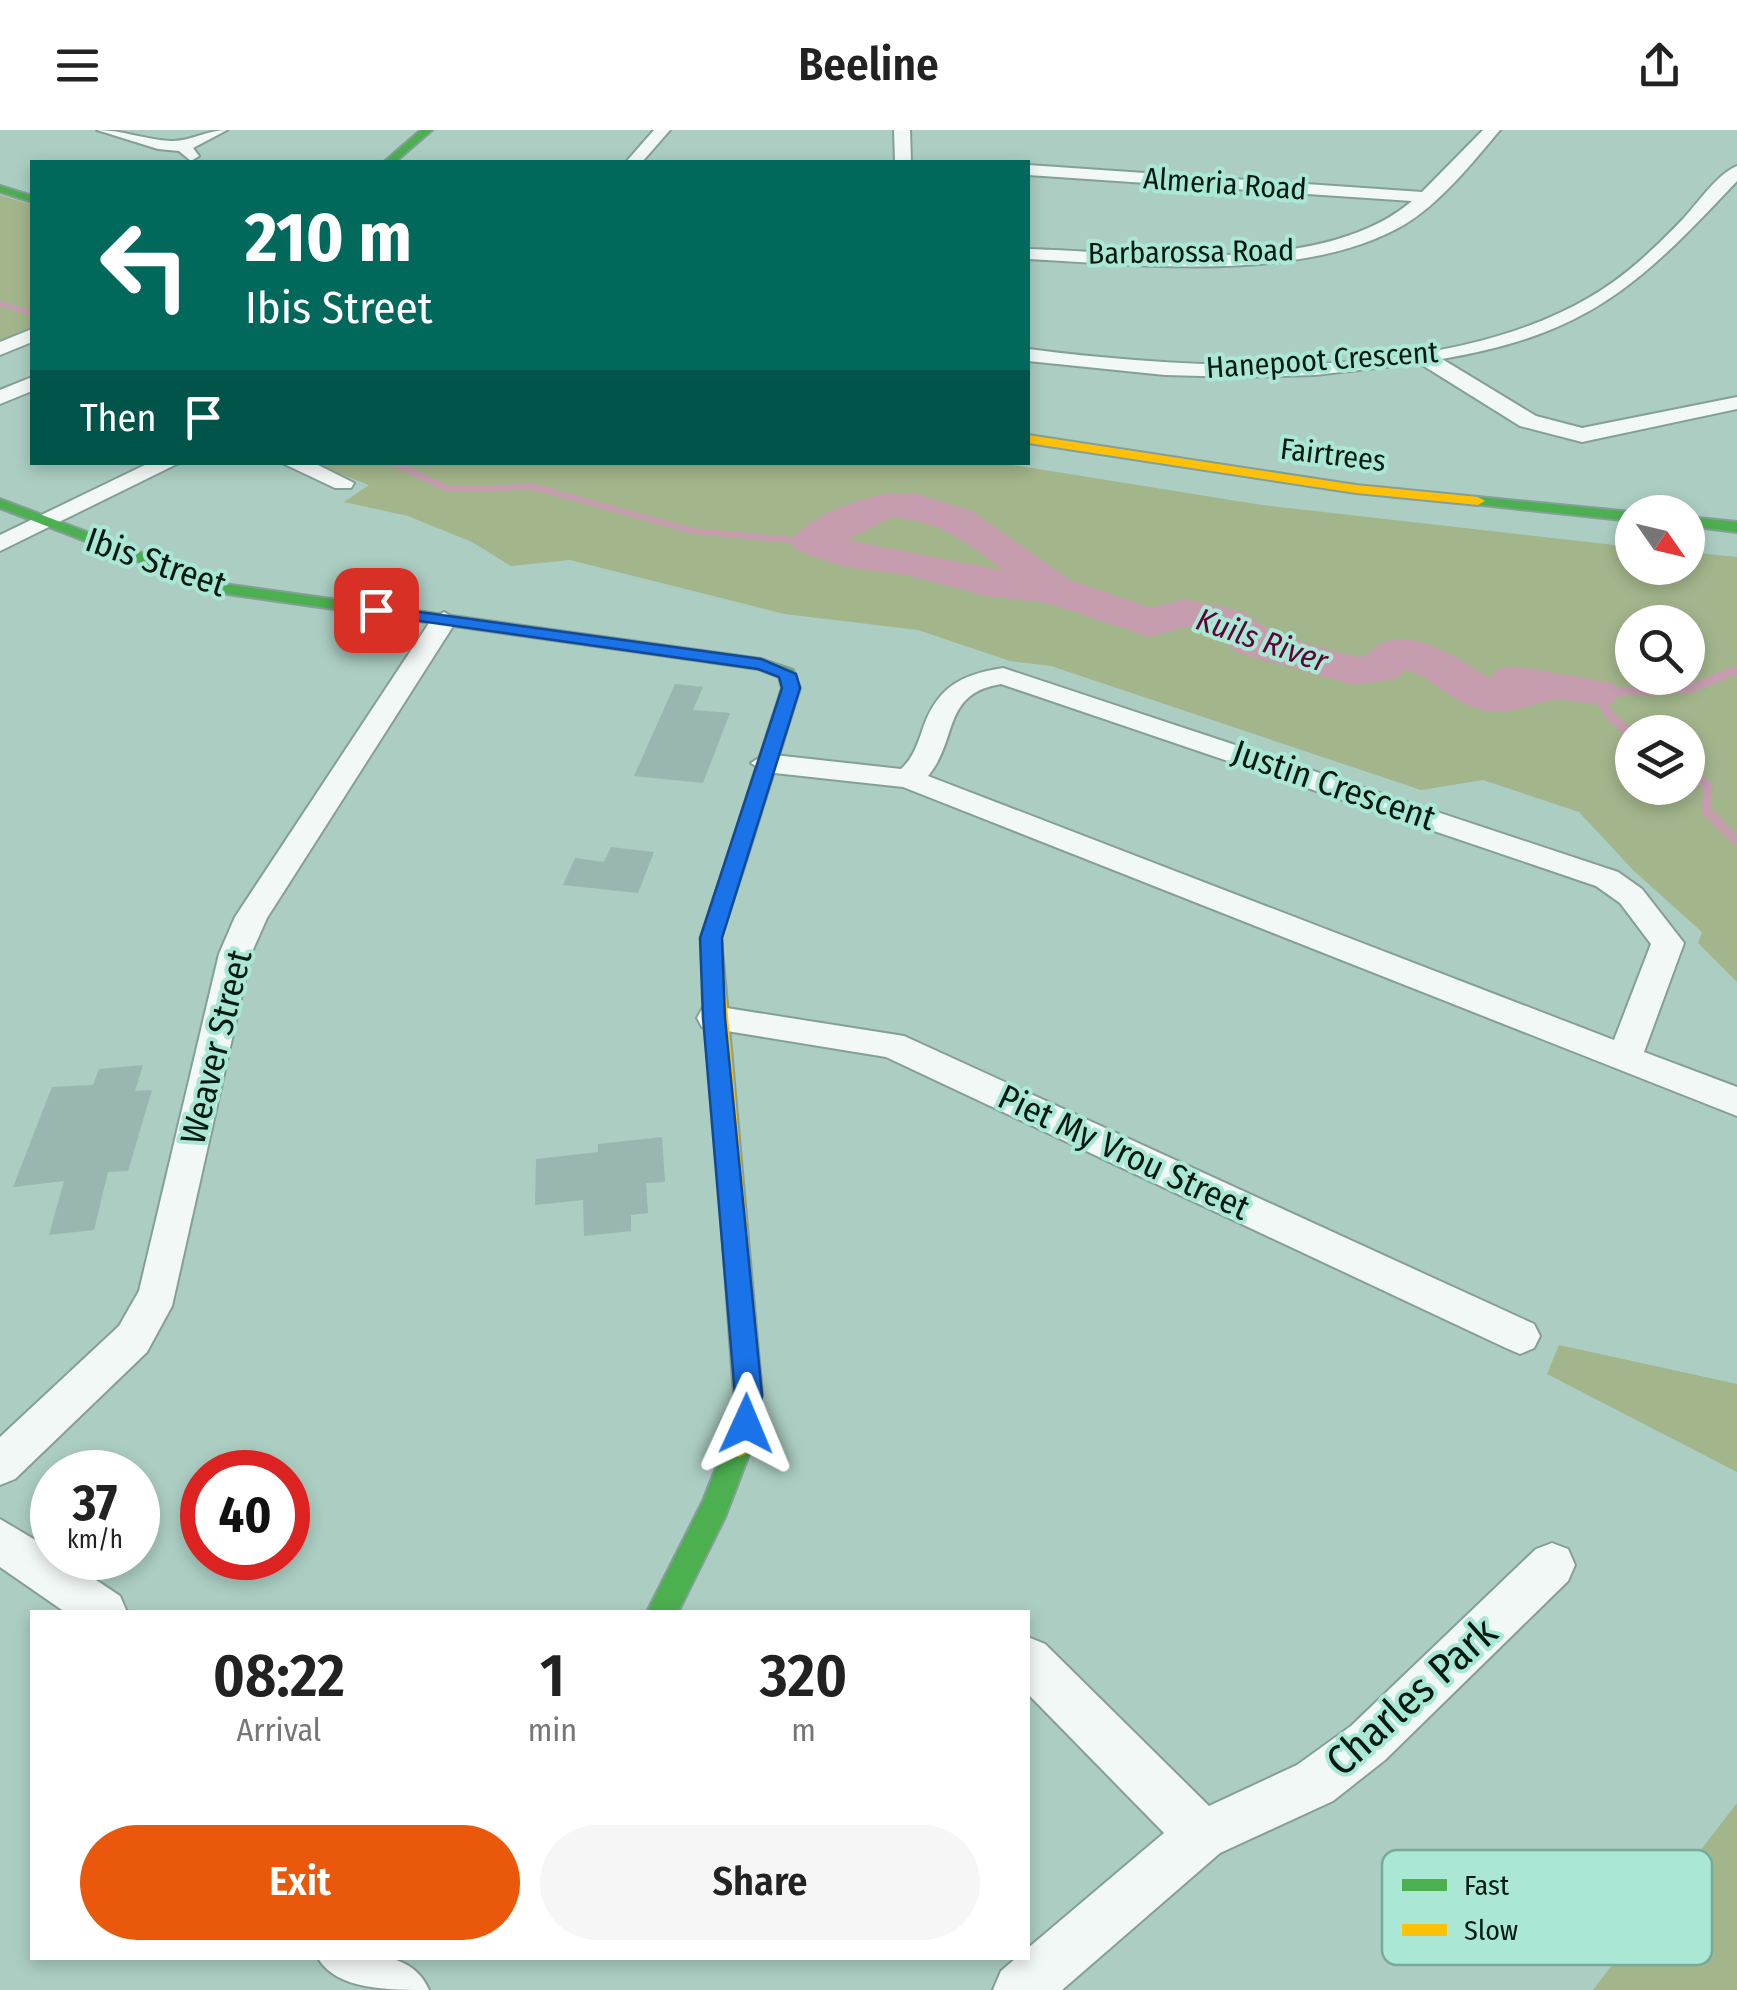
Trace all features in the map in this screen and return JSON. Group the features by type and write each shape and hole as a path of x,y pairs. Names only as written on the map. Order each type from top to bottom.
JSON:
{"street":[{"path":"104,130 188,151 219,130"},
{"path":"391,160 428,130"},
{"path":"636,160 662,130"},
{"path":"902,130 902,160"},
{"path":"1466,130 1491,131"},
{"name":"Barbarossa Road","path":"1030,254 1242,256 1296,252 1374,232 1398,221 1491,131"},
{"name":"Almeria Road","path":"1030,170 1422,197"},
{"name":"Hanepoot Crescent","path":"1030,355 1198,370 1316,366 1422,356 1520,333 1594,304 1618,287 1737,171"},
{"path":"0,173 30,180"},
{"path":"0,190 30,198"},
{"path":"1708,200 1737,207"},
{"path":"0,349 30,336"},
{"path":"1422,356 1528,421 1582,435 1737,403"},
{"path":"0,398 30,384"},
{"name":"Fairtrees","path":"1030,439 1356,488 1615,515"},
{"name":"Fairtrees","path":"1030,460 1311,504 1615,535"},
{"path":"47,522 164,465"},
{"path":"298,465 343,483"},
{"name":"Ibis Street","path":"0,503 220,588 774,667 787,674 791,688 711,938 714,1018 748,1395 746,1424 734,1460 663,1610"},
{"name":"Ibis Street","path":"0,544 47,522"},
{"path":"1705,524 1737,527"},
{"path":"1705,543 1737,546"},
{"name":"Weaver Street","path":"0,1465 133,1338 148,1317 162,1275 235,954 251,917 444,620"},
{"name":"Justin Crescent","path":"908,779 921,771 938,716 954,696 977,680 1003,676 1607,878 1631,896 1668,943 1624,1058"},
{"path":"765,763 908,779 1737,1102"},
{"name":"Piet My Vrou Street","path":"714,1018 892,1045 1520,1336"},
{"path":"0,1541 101,1610"},
{"name":"Charles Park","path":"1020,1990 1202,1835 1316,1782 1368,1742 1552,1565"},
{"path":"1030,1663 1202,1835"}],"green space":[{"path":"0,195 30,204 30,329 0,342"},
{"path":"317,465 1012,465 1262,505 1615,545 1615,585 1705,585 1705,554 1737,557 1737,982 1698,943 1702,932 1634,871 1579,812 1483,780 1421,790 1051,666 1010,661 918,630 785,614 570,560 511,566 472,542 408,516 344,502 369,485"},
{"path":"1559,1345 1737,1384 1737,1472 1547,1374"},
{"path":"1737,1803 1737,1990 1593,1990 1612,1965 1712,1965 1712,1850 1701,1850"}],"building":[{"path":"675,684 703,687 693,710 730,713 703,783 634,776"},
{"path":"611,847 654,852 638,893 563,885 575,858 604,862"},
{"path":"143,1065 135,1091 152,1090 128,1171 108,1172 94,1230 49,1235 64,1181 13,1187 52,1087 93,1085 99,1069"},
{"path":"662,1137 665,1182 646,1183 648,1213 631,1215 631,1231 584,1236 583,1200 535,1205 536,1159 598,1152 598,1144"}],"waterway":[{"name":"Kuils River","path":"0,304 30,312"},
{"name":"Kuils River","path":"397,465 448,489 534,487 693,531 812,542"},
{"name":"Kuils River","path":"913,505 935,510 978,532 1054,590 986,583 912,563 856,557 812,542 870,510 913,505"},
{"name":"Kuils River","path":"1054,590 1149,623 1185,613 1228,622 1255,643 1354,671 1380,669 1393,652 1435,664 1489,696 1529,695 1513,680 1596,693"},
{"path":"1615,720 1596,693 1689,689 1737,670"},
{"path":"1705,784 1706,810 1737,842"}],"traffic: fast":[{"path":"391,160 427,130"},
{"path":"0,189 30,198"},
{"path":"1478,501 1615,515"},
{"path":"0,503 220,588 761,664 787,674 791,688 737,858"},
{"path":"1705,524 1737,527"},
{"path":"663,1610 715,1507 739,1444"}],"traffic: slow":[{"path":"1030,439 1356,489 1478,501"},
{"path":"737,858 711,938 748,1395 739,1444"}],"route":[{"path":"376,610 761,664 787,674 791,688 711,938 710,969 748,1395 746,1424"}]}
